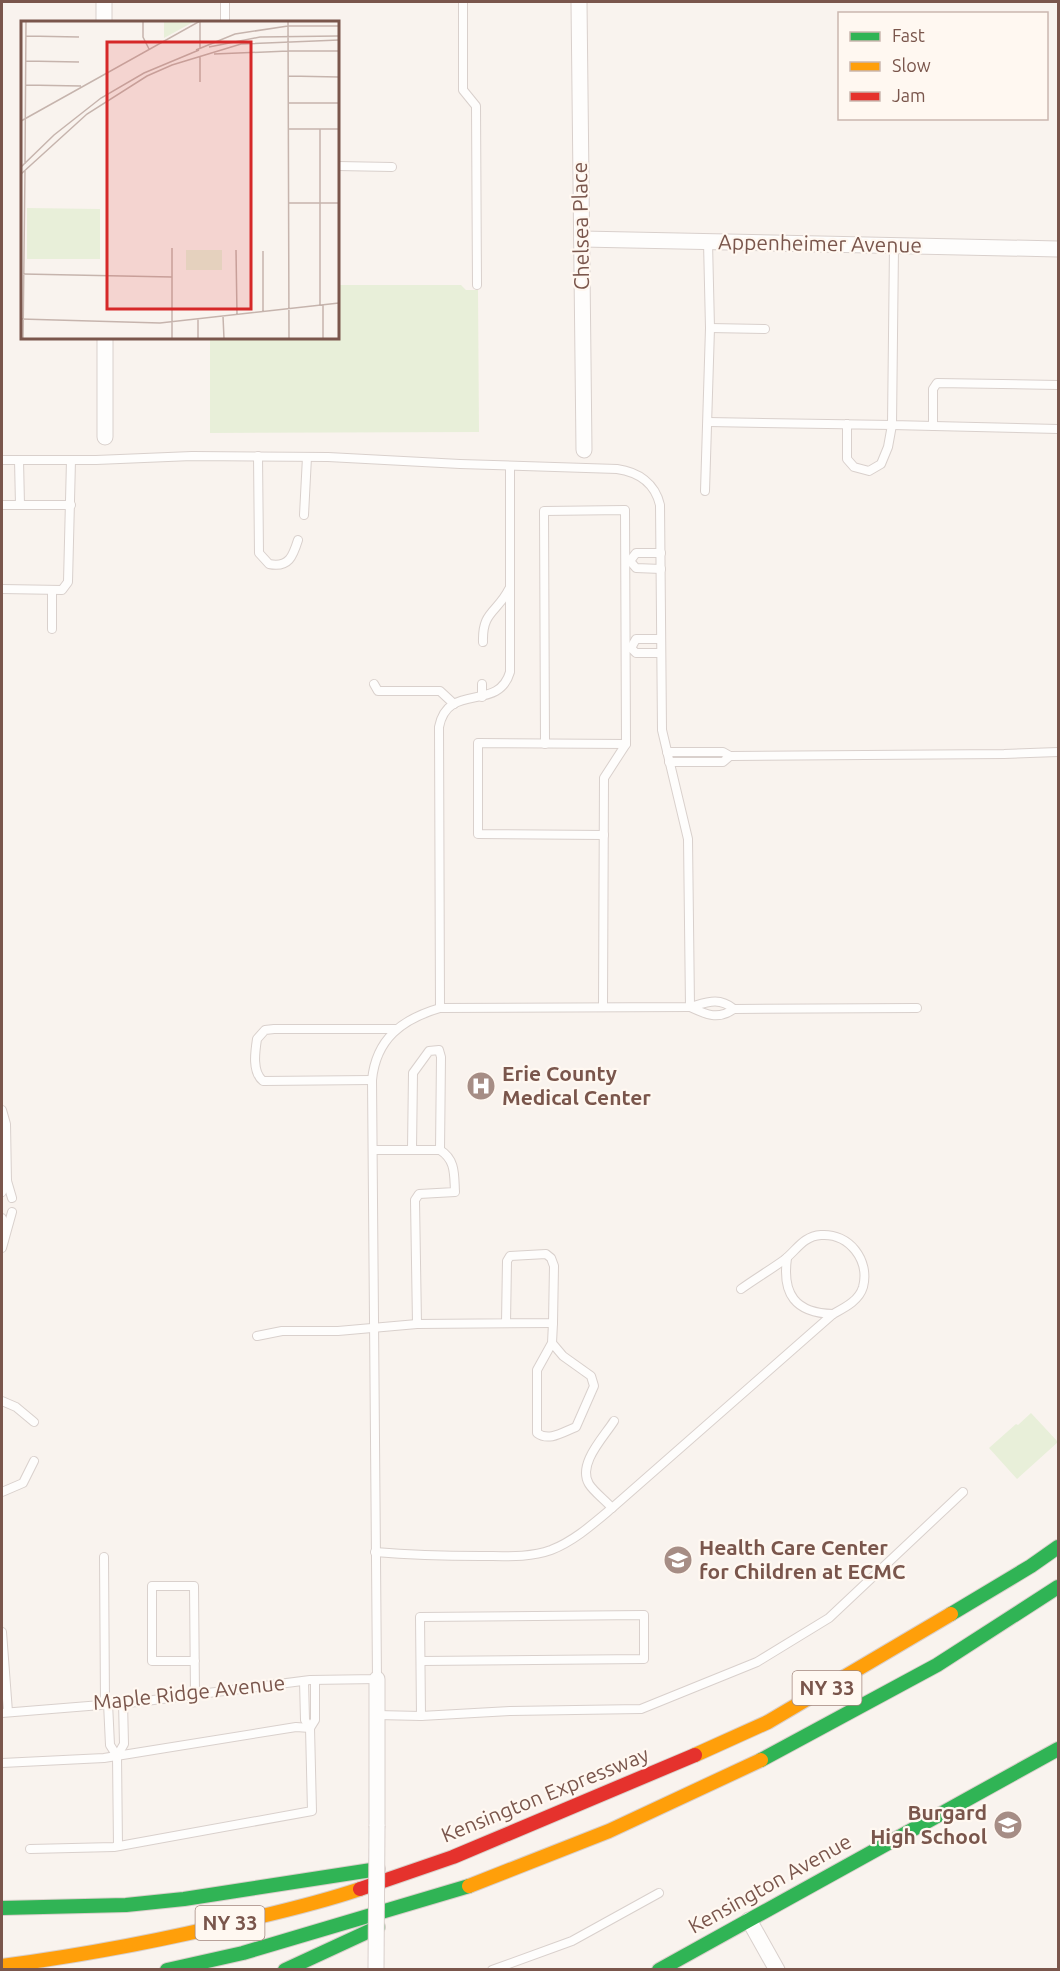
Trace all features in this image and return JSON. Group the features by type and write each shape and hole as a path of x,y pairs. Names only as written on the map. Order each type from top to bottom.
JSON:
{"main road":[{"name":"Kensington Expressway","path":"2,1966 79,1955 200,1931 279,1912 324,1901 453,1857 694,1756 768,1722 895,1648 1059,1547"},
{"name":"NY 33","path":"167,1970 243,1953 466,1887 609,1831 791,1745 937,1665 1059,1587"},
{"name":"Kensington Avenue","path":"659,1970 1059,1749"},
{"path":"2,1908 126,1905 184,1899 453,1857"},
{"path":"285,1970 466,1887"}],"street":[{"path":"104,2 104,21"},
{"name":"Chelsea Place","path":"579,2 584,450"},
{"name":"Appenheimer Avenue","path":"582,239 1059,249"},
{"path":"105,339 105,437"},
{"path":"376,1970 377,1679"},
{"path":"749,1920 777,1970"}],"lane":[{"path":"225,2 225,21"},
{"path":"463,2 463,90 476,106 477,285"},
{"path":"339,166 392,167"},
{"path":"705,490 710,328 708,242"},
{"path":"847,424 847,459 854,467 869,471 881,464 888,447 892,425 894,246"},
{"path":"710,328 765,329"},
{"path":"933,426 933,389 937,383 1059,386"},
{"path":"708,422 1059,429"},
{"path":"2,460 177,456 307,457 616,469 628,471 646,480 658,495 660,505 662,730 688,839 690,862 690,1007"},
{"path":"258,456 259,554 269,564 284,564 293,557 298,540"},
{"path":"304,515 307,457"},
{"path":"19,460 20,505"},
{"path":"2,589 62,590 68,582 71,460"},
{"path":"440,1008 439,727 445,712 454,704 467,698 494,694 506,683 510,672 510,466"},
{"path":"2,505 71,505"},
{"path":"545,744 544,511 625,510 628,561 626,744 604,778 603,1006"},
{"path":"628,561 636,553 661,553"},
{"path":"628,561 636,568 661,569"},
{"path":"483,642 482,628 486,618 502,602 509,587"},
{"path":"52,590 52,629"},
{"path":"628,648 636,639 661,639"},
{"path":"628,648 636,653 661,653"},
{"path":"374,684 375,689 380,692 440,692 454,704"},
{"path":"482,684 482,697"},
{"path":"604,835 478,834 478,743 626,744"},
{"path":"667,752 723,752 730,756 1059,752"},
{"path":"669,762 723,762 730,756"},
{"path":"377,1679 372,1080 375,1061 395,1029 415,1017 440,1008 690,1007 709,1002 725,1002 734,1009"},
{"path":"690,1007 708,1015 725,1015 734,1009 917,1008"},
{"path":"372,1080 262,1081 256,1070 257,1039 265,1030 274,1029 395,1029"},
{"path":"412,1149 413,1073 429,1052 439,1050 440,1150"},
{"path":"2,1110 6,1124 7,1181 12,1198"},
{"path":"373,1150 440,1150 451,1160 454,1168 454,1192 419,1194 415,1200 417,1324"},
{"path":"2,1192 7,1181"},
{"path":"2,1248 12,1212"},
{"path":"2,1218 6,1229"},
{"path":"375,1552 420,1556 507,1556 552,1550 585,1531 833,1314 851,1304 862,1288 864,1268 856,1250 840,1238 819,1235 801,1243 787,1258 741,1289"},
{"path":"506,1323 507,1261 510,1256 518,1254 546,1254 554,1266 553,1323 552,1343 537,1371 537,1433 542,1437 550,1437 576,1427 594,1386 591,1376 563,1356 552,1343"},
{"path":"787,1258 784,1276 789,1293 800,1306 815,1314 833,1314"},
{"path":"256,1336 282,1330 338,1331 417,1324 553,1323"},
{"path":"2,1401 16,1407 34,1422"},
{"path":"612,1508 589,1484 586,1470 589,1459 614,1421"},
{"path":"2,1492 23,1483 34,1461"},
{"path":"377,1715 421,1716 510,1711 641,1709 748,1666 829,1618 963,1492"},
{"path":"104,1557 107,1703 110,1745 117,1756"},
{"path":"195,1661 152,1661 152,1586 194,1586 195,1661 195,1695"},
{"path":"421,1661 644,1659 644,1615 420,1617 421,1716"},
{"path":"2,1632 5,1713"},
{"name":"Maple Ridge Avenue","path":"5,1713 195,1695 304,1681 377,1679"},
{"path":"310,1728 315,1720 315,1680"},
{"path":"30,1849 118,1846 312,1811 310,1728 305,1720 304,1681"},
{"path":"118,1846 117,1756 124,1744 123,1702"},
{"path":"2,1763 117,1756 297,1727 310,1728"},
{"path":"492,1970 572,1941 659,1893"}],"green space":[{"path":"339,285 461,285 466,290 478,290 479,432 210,433 210,339 339,339"},
{"path":"1031,1413 1058,1442 1017,1479 989,1448"}],"traffic: fast":[{"path":"951,1614 1058,1547"},
{"path":"761,1760 937,1665 1058,1587"},
{"path":"659,1970 1058,1749"},
{"path":"2,1908 126,1905 184,1899 378,1869"},
{"path":"167,1970 243,1953 469,1886"},
{"path":"285,1970 378,1927"}],"traffic: slow":[{"path":"695,1755 768,1722 951,1614"},
{"path":"469,1886 609,1831 761,1760"},
{"path":"2,1966 94,1952 185,1934 303,1906 360,1889"}],"traffic: jam":[{"path":"360,1889 453,1857 695,1755"}],"place":[{"name":"Erie County Medical Center","path":"481,1086"},
{"name":"Health Care Center for Children at ECMC","path":"678,1560"},
{"name":"Burgard High School","path":"1008,1825"}]}
